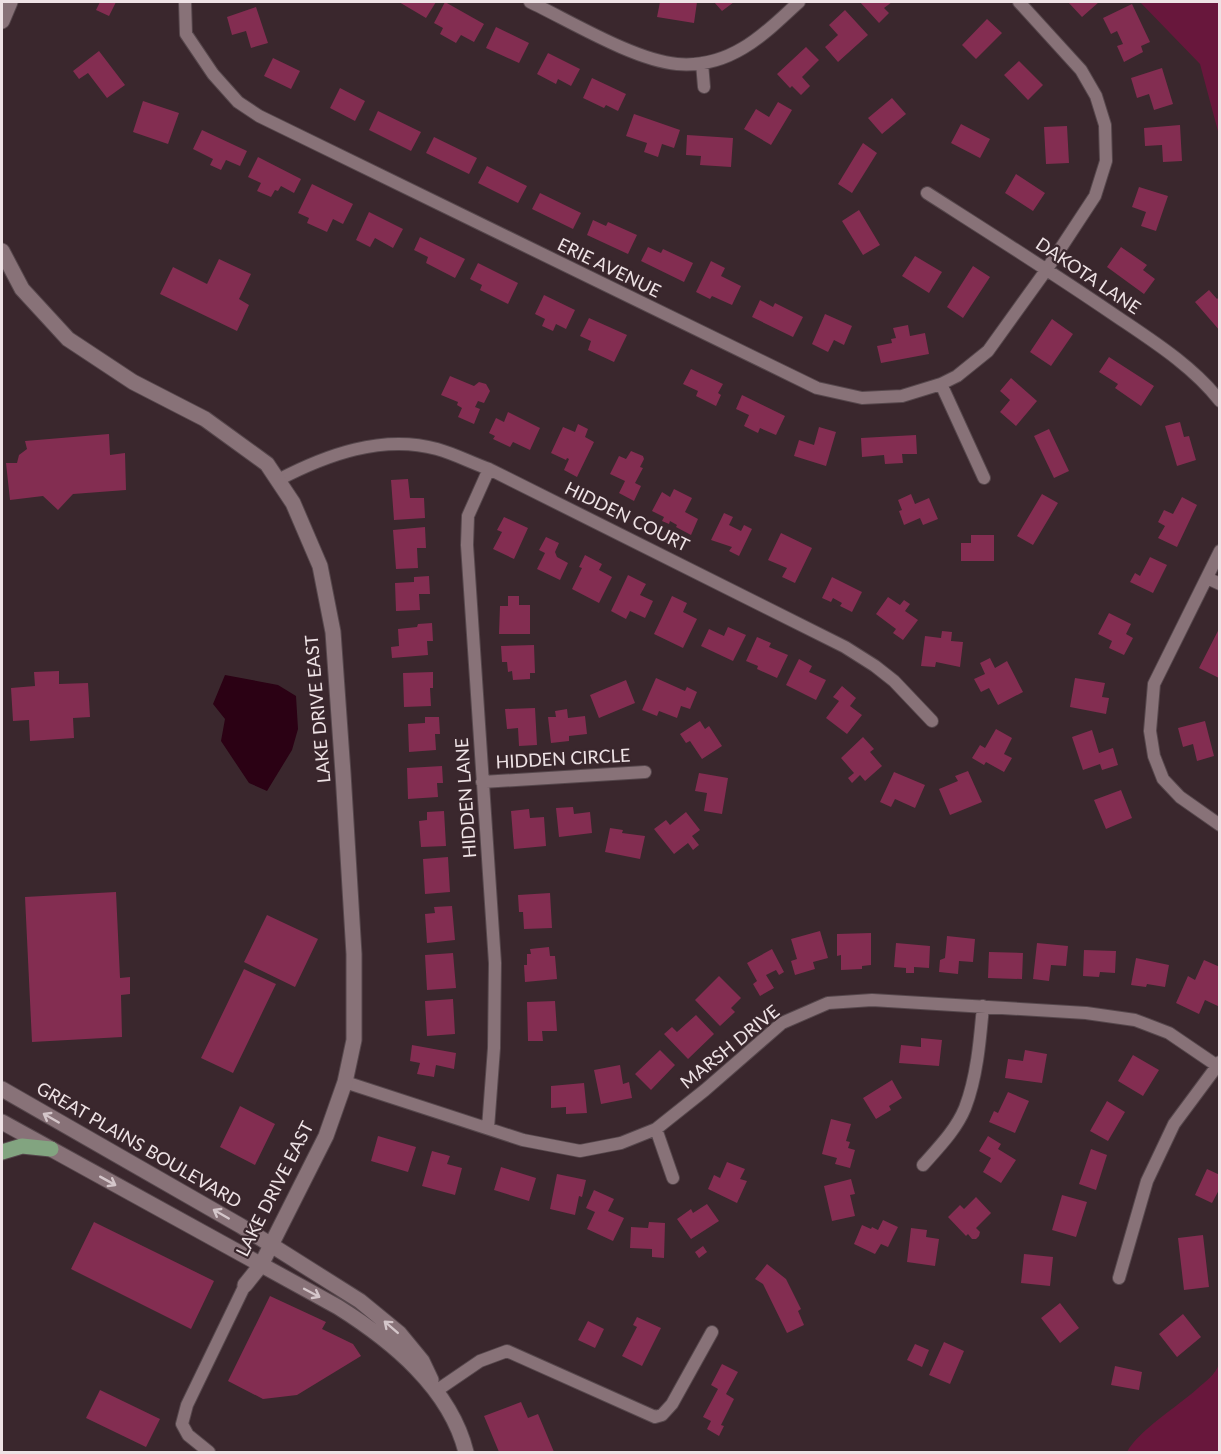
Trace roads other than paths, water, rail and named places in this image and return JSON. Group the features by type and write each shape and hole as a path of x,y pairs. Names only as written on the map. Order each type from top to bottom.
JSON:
{"main road":[{"path":"2,1152 22,1146 51,1149"}],"street":[{"path":"2,21 10,2"},
{"name":"ERIE AVENUE","path":"185,2 186,34 213,74 231,95 259,116 817,388 862,398 902,396 941,384 957,375 988,351 1047,269 1095,196 1106,161 1105,125 1096,96 1081,70 1019,2"},
{"path":"530,2 545,5 649,58 677,64 702,63 719,59 742,48 767,31 799,2"},
{"path":"702,63 704,87"},
{"name":"DAKOTA LANE","path":"927,193 1047,269 1156,344 1206,384 1220,401"},
{"name":"LAKE DRIVE EAST","path":"2,251 22,289 68,339 133,382 205,419 267,464 294,503 320,566 333,632 354,954 354,1040 345,1082 326,1136 261,1264 245,1285"},
{"path":"941,384 984,478"},
{"name":"HIDDEN COURT","path":"278,480 311,463 342,452 394,444 436,449 489,469 845,647 894,681 932,721"},
{"name":"HIDDEN LANE","path":"488,1128 494,1048 495,963 467,545 468,516 489,469"},
{"path":"1220,551 1154,684 1150,731 1154,756 1163,779 1180,797 1220,825"},
{"path":"1207,579 1220,584"},
{"name":"HIDDEN CIRCLE","path":"482,782 645,772"},
{"name":"MARSH DRIVE","path":"345,1082 523,1140 580,1151 621,1143 656,1129 782,1023 828,1003 872,1000 983,1006 1086,1013 1135,1020 1169,1033 1218,1064"},
{"path":"923,1165 949,1134 964,1109 980,1040 983,1006"},
{"path":"1119,1278 1147,1181 1174,1124 1218,1064"},
{"name":"GREAT PLAINS BOULEVARD","path":"2,1089 271,1244 360,1301 399,1334 422,1361 436,1391"},
{"path":"2,1122 338,1307 374,1330 403,1356 449,1408 466,1452"},
{"path":"656,1129 673,1178"},
{"path":"209,1452 188,1435 182,1424 187,1405 245,1285"},
{"path":"436,1391 480,1361 507,1351 655,1417 662,1415 672,1404 712,1332"}]}
